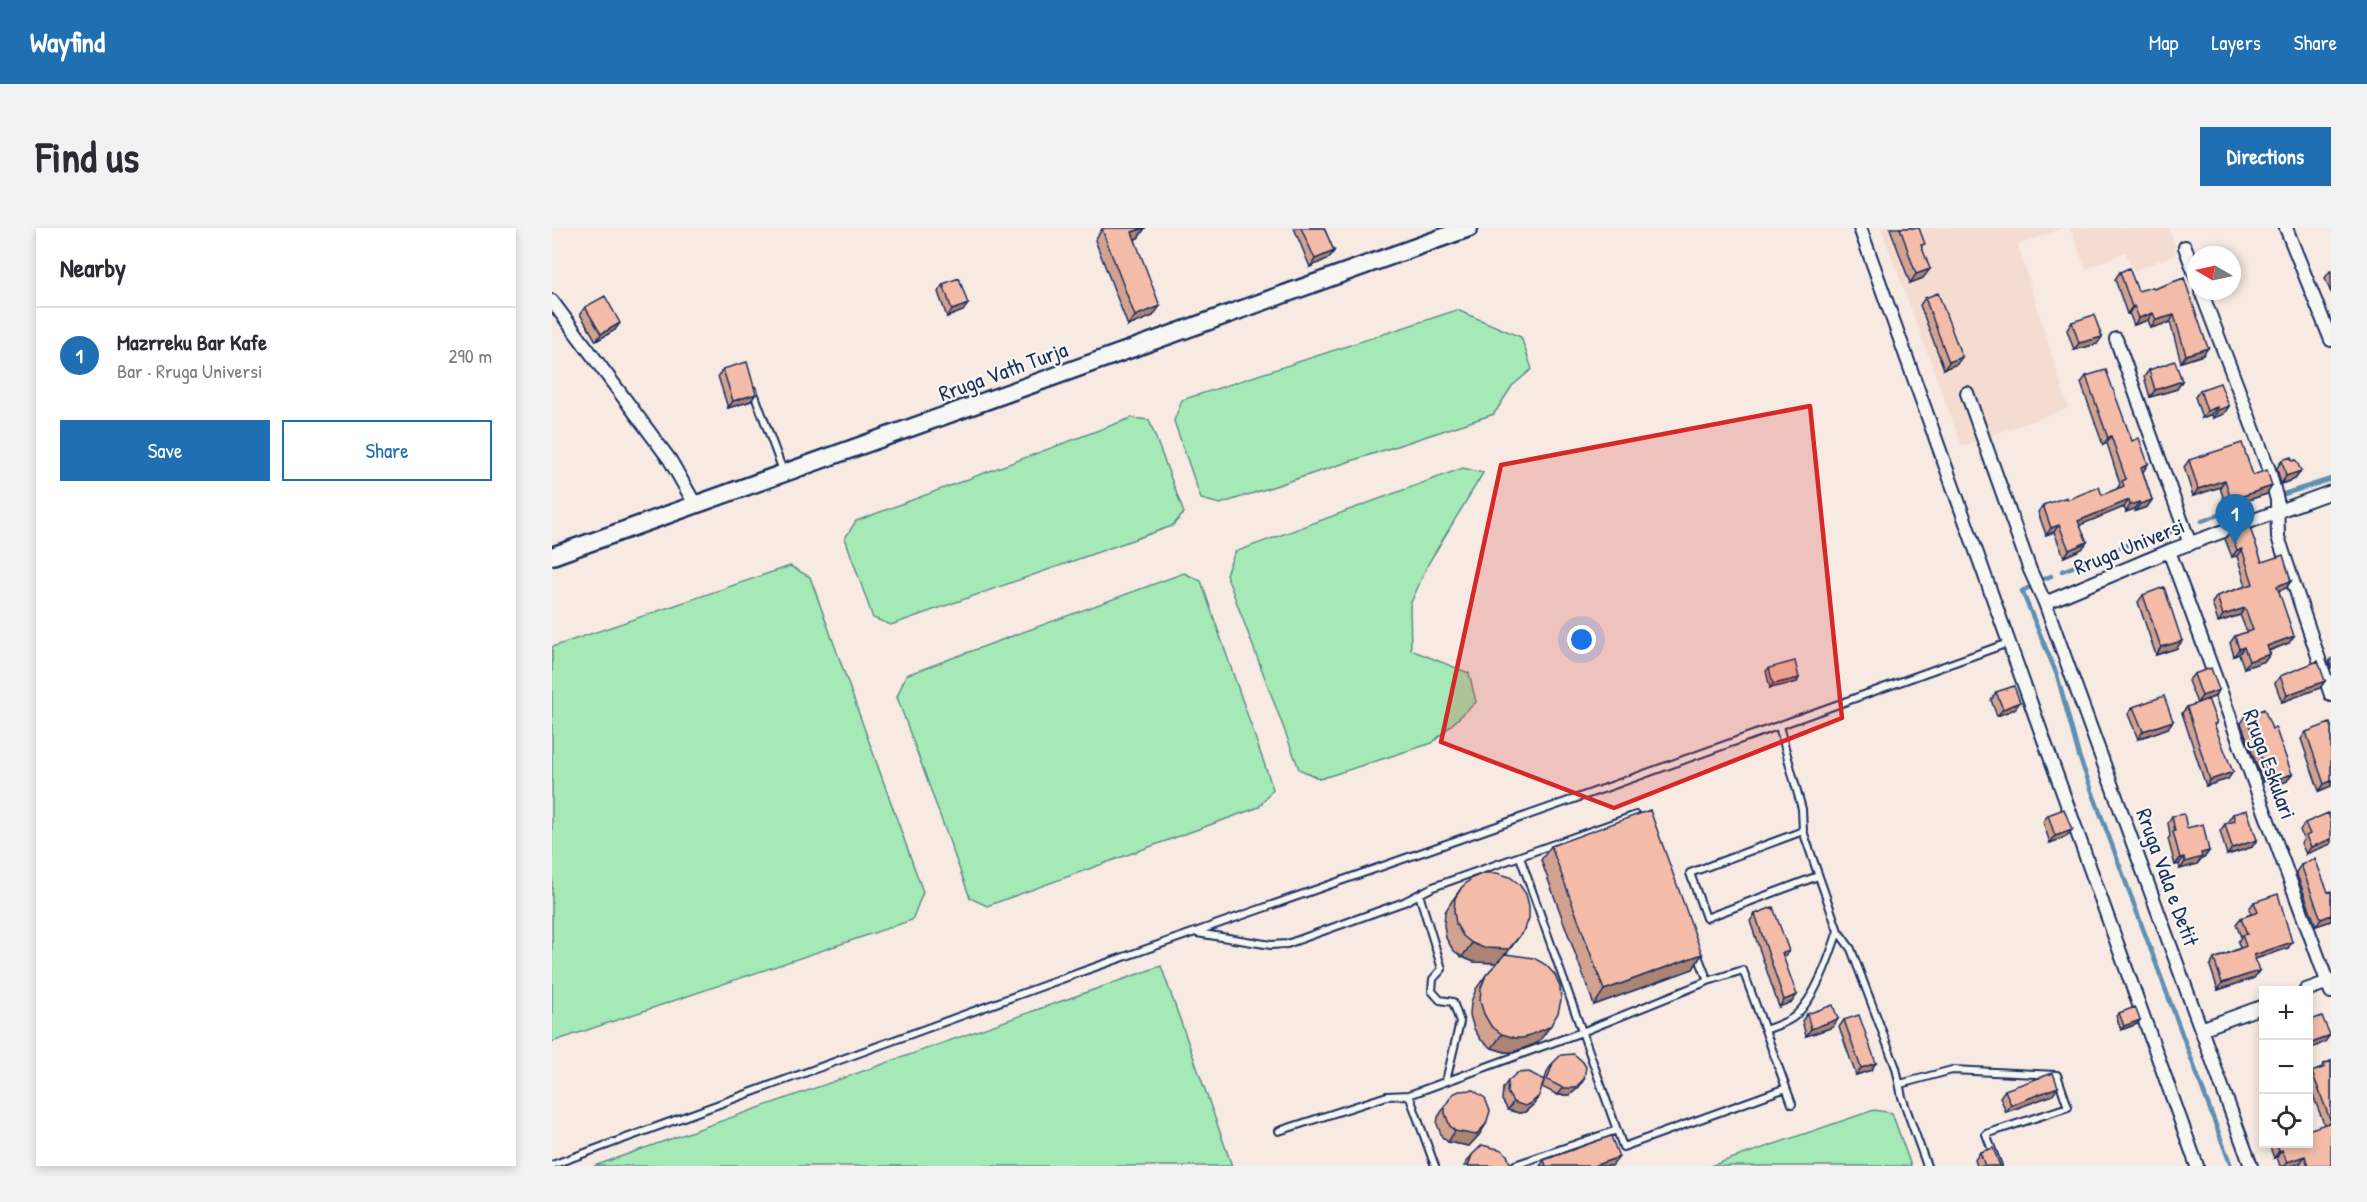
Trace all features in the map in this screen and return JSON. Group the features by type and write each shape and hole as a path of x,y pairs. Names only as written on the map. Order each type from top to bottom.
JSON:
{"street":[{"name":"Rruga Vath Turja","path":"552,556 1469,228"},
{"path":"1860,228 2197,1166"},
{"path":"2286,228 2331,340"},
{"path":"2185,247 2187,252"},
{"path":"2204,300 2269,470 2277,500 2278,537 2331,695"},
{"path":"552,301 670,460 696,506"},
{"path":"2116,339 2190,544"},
{"path":"1967,393 2030,570 2045,603"},
{"name":"Rruga Universi","path":"2045,603 2169,551 2331,492"},
{"name":"Rruga Eskulari","path":"2169,551 2330,985"},
{"name":"Rruga Vala e Detit","path":"2045,603 2250,1166"},
{"path":"2313,989 2330,985"},
{"path":"2201,1029 2259,1008"}],"lane":[{"path":"750,384 783,473"},
{"path":"552,1164 2008,643"},
{"path":"1779,726 1802,809 1803,831 1818,876 1838,932 1851,949 1927,1166"},
{"path":"1193,933 1271,945 1287,944 1433,887 1645,812"},
{"path":"1803,831 1690,873 1706,918 1818,876"},
{"path":"1520,857 1623,1147 1786,1088"},
{"path":"1419,894 1442,969 1433,979 1432,991 1440,1000 1453,1002 1460,1022 1446,1081"},
{"path":"1765,1030 1796,1015 1826,966 1838,932"},
{"path":"1696,950 1708,981"},
{"path":"1279,1131 1387,1096 1409,1095 1582,1032 1708,981 1743,970 1792,1104"},
{"path":"1900,1084 1952,1070 2056,1075 2068,1107 1986,1134 1998,1166"},
{"path":"1409,1095 1435,1166"},
{"path":"1515,1165 1617,1130"}],"highlighted area":[{"path":"1810,406 1842,718 1614,808 1441,742 1501,465"}],"shaded area":[{"path":"1881,228 2062,228 2018,245 2068,408 1962,446"},
{"path":"2070,228 2169,228 2177,254 2133,271 2125,252 2086,269"}],"green space":[{"path":"1457,310 1521,337 1532,369 1512,386 1494,414 1220,504 1201,499 1174,421 1182,400"},
{"path":"1131,418 1149,420 1184,513 1172,526 891,625 873,618 845,538 856,521"},
{"path":"1463,468 1483,473 1428,564 1410,605 1411,650 1469,673 1476,702 1432,743 1320,779 1299,769 1226,574 1235,552"},
{"path":"790,566 810,577 923,892 912,920 552,1042 552,647"},
{"path":"1184,573 1201,581 1273,789 1259,807 987,906 970,898 897,697 906,675"},
{"path":"1161,966 1232,1166 594,1166"},
{"path":"1874,1110 1892,1113 1911,1166 1710,1166"}],"building":[{"path":"1144,228 1132,232 1160,306 1135,316 1102,229"},
{"path":"1301,228 1324,228 1334,251 1315,259"},
{"path":"1900,228 1919,228 1925,244 1921,245 1930,269 1916,274"},
{"path":"2129,268 2138,291 2153,287 2154,289 2184,278 2187,300 2192,300 2208,348 2186,355 2174,315 2156,320 2153,313 2139,318 2134,306 2132,307 2120,272"},
{"path":"959,278 968,304 952,310 943,284"},
{"path":"1938,293 1962,357 1949,362 1925,298"},
{"path":"605,296 620,323 601,334 585,307"},
{"path":"2094,315 2102,337 2079,343 2072,322"},
{"path":"2175,361 2182,381 2155,390 2149,370"},
{"path":"747,362 756,394 733,401 723,369"},
{"path":"2106,370 2132,441 2139,438 2148,464 2141,467 2152,500 2130,505 2129,500 2078,521 2087,542 2069,550 2059,525 2051,528 2043,505 2067,497 2067,500 2099,487 2102,495 2124,486 2122,481 2126,479 2111,436 2108,438 2086,376"},
{"path":"2220,383 2229,406 2207,411 2200,390"},
{"path":"2242,443 2253,475 2267,470 2272,486 2231,500 2225,480 2198,489 2189,460"},
{"path":"2291,457 2292,461 2296,460 2301,471 2286,476 2282,460"},
{"path":"2249,525 2262,562 2283,555 2291,581 2277,586 2294,636 2267,646 2270,654 2249,661 2244,647 2239,649 2235,636 2253,630 2245,608 2223,615 2217,596 2253,584 2242,549 2237,550 2230,532"},
{"path":"2164,587 2182,641 2161,647 2143,595"},
{"path":"1795,661 1799,678 1773,684 1769,668"},
{"path":"2318,661 2325,681 2287,695 2280,676"},
{"path":"2211,668 2219,690 2202,696 2194,674"},
{"path":"2014,686 2020,702 2003,709 1996,692"},
{"path":"2164,696 2173,721 2143,731 2133,707"},
{"path":"2208,699 2217,723 2214,724 2233,772 2210,780 2187,707"},
{"path":"2264,709 2272,729 2275,727 2292,774 2275,780 2273,773 2268,775 2246,716"},
{"path":"2330,723 2331,781 2324,784 2306,732"},
{"path":"2064,809 2072,830 2055,836 2048,815"},
{"path":"1650,810 1702,954 1604,990 1551,846"},
{"path":"2247,810 2257,840 2232,848 2225,824 2235,821 2233,814"},
{"path":"2328,813 2331,822 2331,839 2311,847 2306,836 2310,834 2305,823"},
{"path":"2184,814 2187,828 2203,824 2209,851 2201,853 2202,857 2185,862 2184,857 2180,858 2173,832 2175,831 2172,816"},
{"path":"2315,859 2328,892 2331,891 2331,915 2321,919 2301,865"},
{"path":"1484,873 1497,873 1510,877 1526,894 1529,918 1525,929 1509,949 1484,948 1472,943 1463,936 1456,924 1455,898 1472,878"},
{"path":"2278,894 2292,942 2254,955 2259,971 2222,983 2214,959 2246,946 2242,935 2247,934 2241,918 2258,912 2254,902"},
{"path":"1773,907 1789,951 1782,953 1797,995 1784,1000 1755,914"},
{"path":"1505,954 1534,958 1546,965 1555,975 1560,987 1561,1000 1558,1013 1551,1025 1523,1038 1502,1034 1491,1026 1480,1001 1481,988 1486,975"},
{"path":"1833,1005 1838,1019 1811,1029 1807,1014"},
{"path":"2135,1007 2140,1020 2124,1026 2119,1013"},
{"path":"1859,1015 1876,1063 1861,1068 1844,1020"},
{"path":"2322,1016 2330,1035 2313,1043 2313,1040 2313,1019"},
{"path":"1574,1054 1586,1067 1584,1079 1575,1088 1563,1088 1547,1080 1553,1063 1561,1055"},
{"path":"2331,1061 2331,1122 2313,1075 2313,1072 2325,1067 2324,1064"},
{"path":"1529,1072 1544,1080 1539,1096 1525,1106 1513,1102 1507,1092 1508,1081 1517,1073"},
{"path":"2053,1073 2058,1087 2011,1105 2005,1090"},
{"path":"1473,1090 1485,1098 1490,1111 1486,1124 1476,1135 1455,1131 1450,1126 1445,1113 1445,1106 1453,1094"},
{"path":"2331,1122 2331,1166 2308,1166 2305,1156 2287,1162 2282,1150 2279,1151 2278,1148 2313,1148 2313,1128"},
{"path":"1611,1136 1619,1157 1593,1166 1546,1166 1544,1160"},
{"path":"1482,1145 1502,1150 1507,1155 1511,1166 1468,1166 1472,1155"},
{"path":"1993,1148 2000,1166 1985,1166 1980,1152"}],"waterway":[{"path":"2284,494 2331,479"},
{"path":"2202,521 2227,512"},
{"path":"2121,547 2177,530"},
{"path":"2062,571 2109,553"},
{"path":"2044,579 2051,576"},
{"path":"2028,588 2022,591 2057,675 2079,756 2231,1166"}],"place":[{"name":"Mazrreku Bar Kafe","path":"2235,544"}]}
